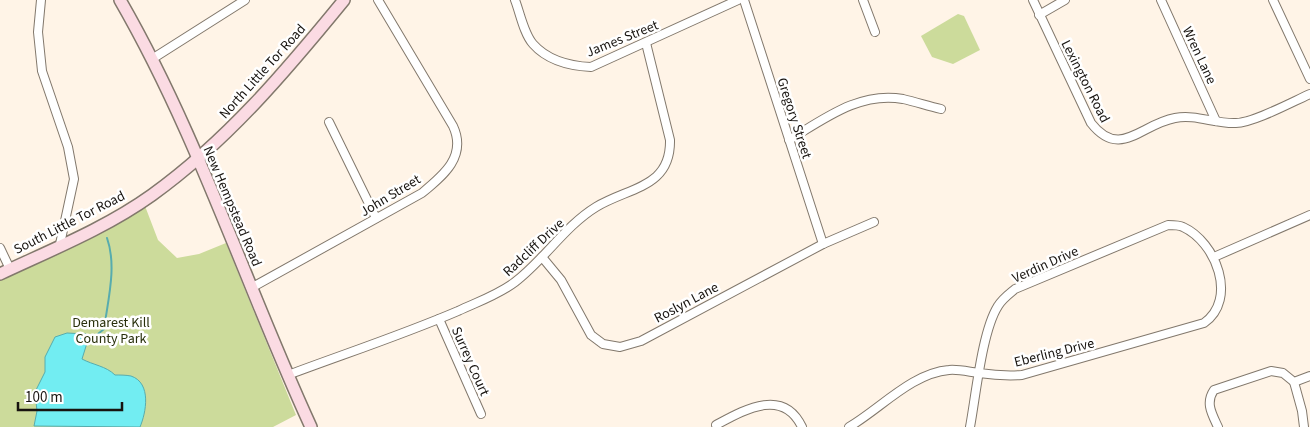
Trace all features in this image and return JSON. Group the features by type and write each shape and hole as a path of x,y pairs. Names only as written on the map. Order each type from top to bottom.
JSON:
{"street":[{"path":"41,0 38,32 42,71 68,147 74,180 60,244"},
{"name":"New Hempstead Road","path":"120,0 152,59 198,158 311,427"},
{"path":"152,59 244,0"},
{"name":"North Little Tor Road","path":"198,158 262,98 344,0"},
{"name":"John Street","path":"251,288 422,192 445,174 456,154 459,138 378,0"},
{"name":"James Street","path":"515,0 532,44 568,66 591,67 738,0"},
{"name":"Gregory Street","path":"744,0 823,244"},
{"path":"863,0 875,32"},
{"name":"Lexington Road","path":"1033,0 1091,123 1102,137 1117,141 1173,118 1192,117 1237,124 1310,94"},
{"path":"1039,15 1065,0"},
{"name":"Wren Lane","path":"1161,0 1216,121"},
{"path":"1273,0 1310,79"},
{"name":"Radcliff Drive","path":"288,375 439,319 497,293 515,282 581,219 596,208 645,185 659,176 667,165 670,154 670,140 646,43"},
{"path":"789,140 843,108 863,100 902,99 941,109"},
{"path":"329,122 376,218"},
{"name":"South Little Tor Road","path":"5,271 95,229 131,208 198,158"},
{"path":"1214,257 1310,215"},
{"name":"Roslyn Lane","path":"542,257 561,280 591,335 603,344 620,347 641,341 823,244 874,222"},
{"name":"Verdin Drive","path":"970,427 990,321 999,304 1015,290 1168,225 1182,227 1195,234 1214,257"},
{"path":"0,248 5,271"},
{"name":"Eberling Drive","path":"849,427 872,413 920,377 949,370 980,374 1022,375 1204,323 1217,312 1222,293 1214,257"},
{"name":"Surrey Court","path":"439,319 481,414"},
{"path":"1218,427 1209,408 1209,398 1214,390 1271,371 1283,373 1294,382 1302,411 1304,427"},
{"path":"1294,382 1310,376"},
{"path":"716,425 751,407 769,404 787,408 798,418 802,427"}],"green space":[{"path":"958,14 964,16 980,50 953,64 932,57 921,36"},
{"name":"Demarest Kill County Park","path":"145,206 158,240 177,258 199,254 226,243 296,415 273,427 0,427 0,274"}],"water":[{"path":"67,333 86,334 87,343 82,359 115,375 131,376 142,385 146,399 140,427 34,426 37,411 35,392 45,372 45,357 55,337"}],"waterway":[{"path":"87,343 104,329 112,271 107,238"}]}
